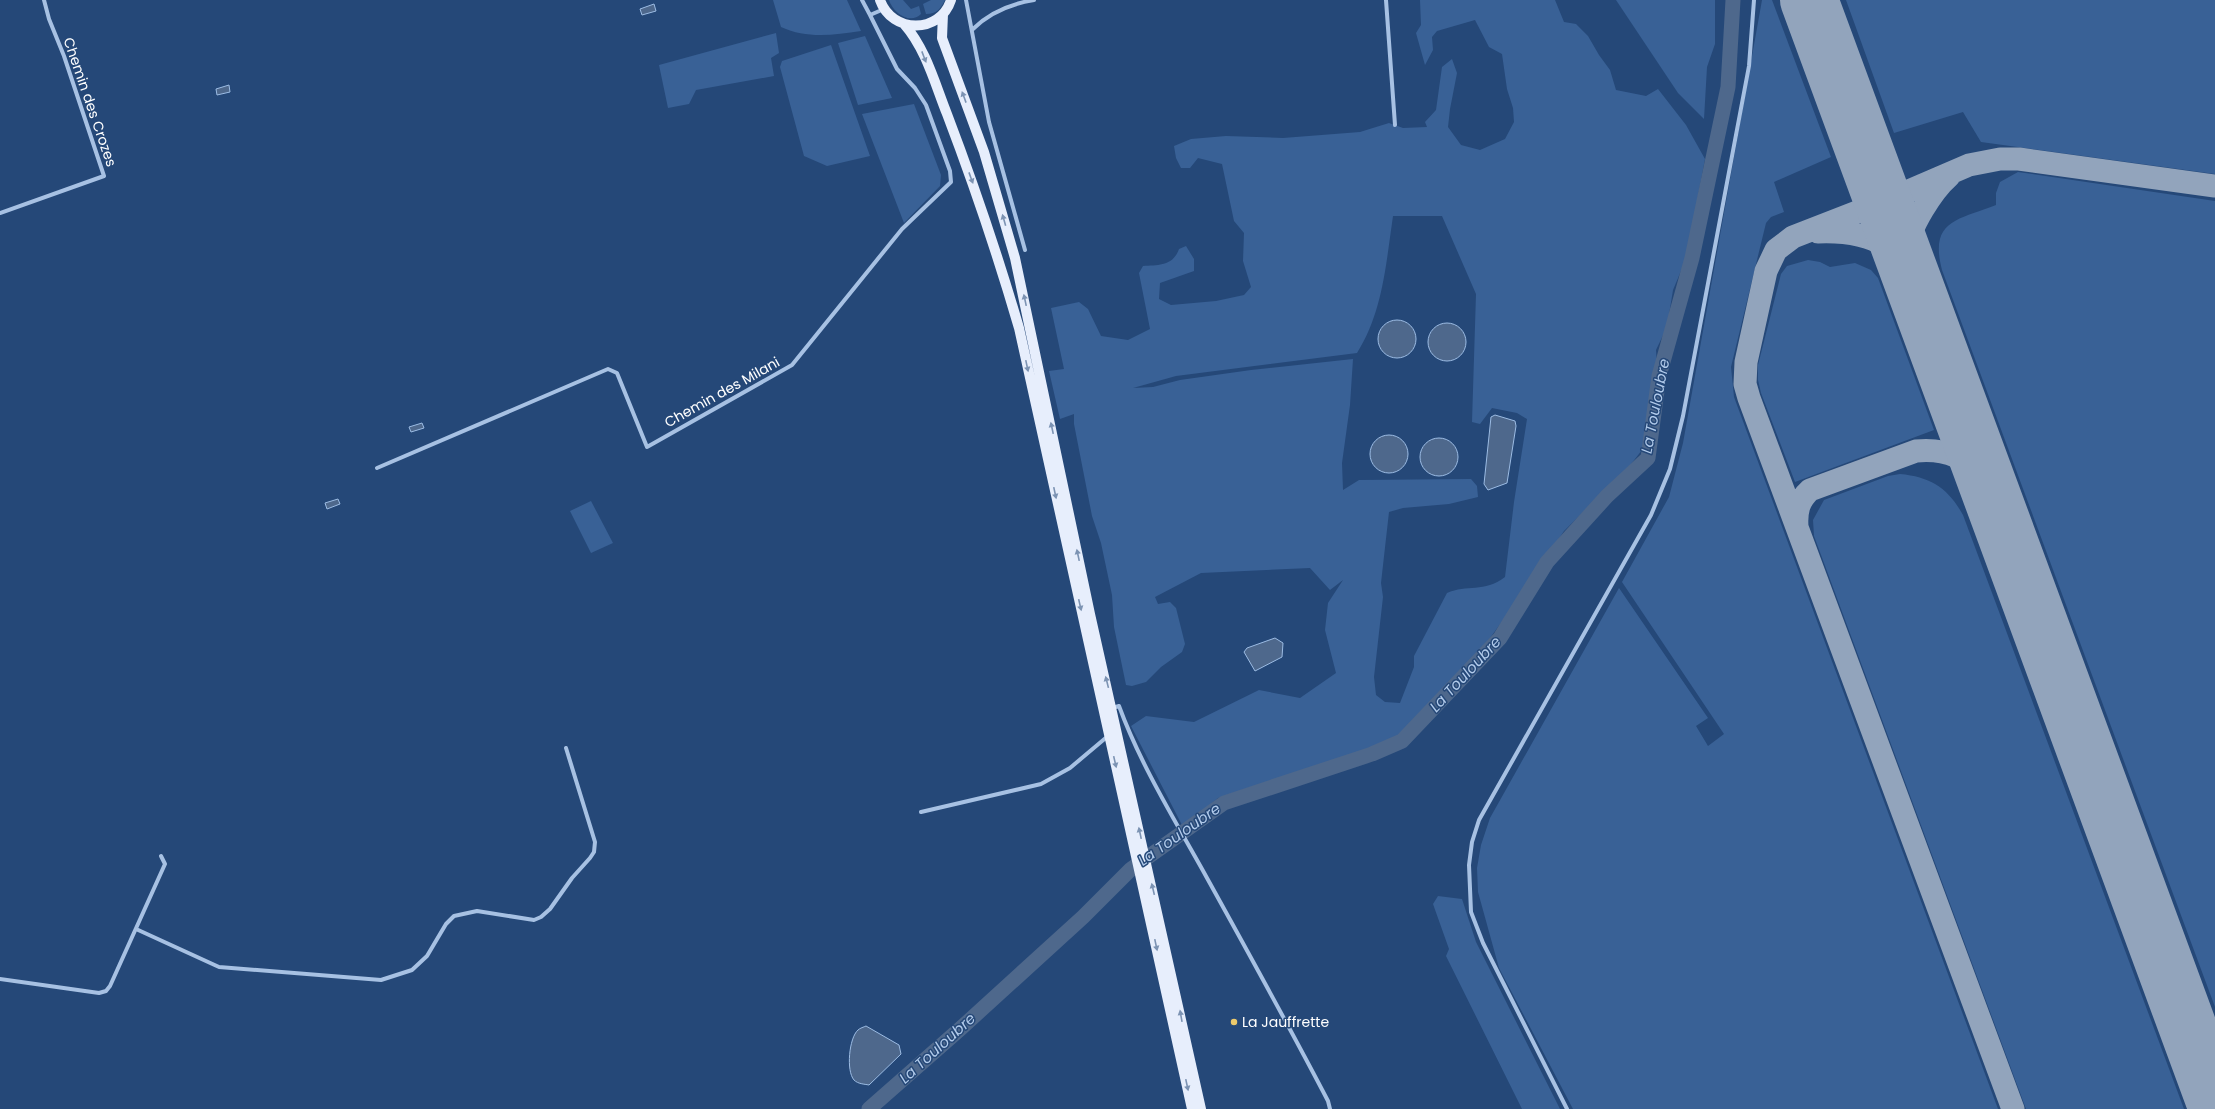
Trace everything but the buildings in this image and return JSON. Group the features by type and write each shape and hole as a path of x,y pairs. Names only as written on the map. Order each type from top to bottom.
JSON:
{"main road":[{"path":"882,4 889,15 904,24 914,26 925,25 935,21 943,14 951,0"},
{"path":"943,14 942,38 984,152 1015,258 1090,614 1108,709"},
{"path":"904,24 919,43 973,182 997,254 1019,328 1114,734 1145,877 1192,1109"},
{"path":"1145,877 1201,1109"}],"street":[{"name":"Chemin des Crozes","path":"0,213 104,176 49,19 44,0"},
{"path":"862,0 870,15 882,4"},
{"path":"967,0 989,122 1025,250"},
{"path":"973,29 984,18 1013,4 1034,0"},
{"path":"1386,0 1395,125"},
{"path":"1568,1109 1483,943 1471,912 1469,865 1472,842 1479,820 1652,515 1670,469 1683,416 1749,66 1754,0"},
{"name":"Chemin des Milani","path":"377,468 608,369 617,373 647,447 792,365 902,229 951,182 950,171 926,105 915,88 897,69 870,15"},
{"path":"1108,709 1119,706 1131,736 1187,845 1276,1003 1328,1101 1330,1109"},
{"path":"921,812 1041,784 1070,768 1114,734"},
{"path":"136,928 219,967 381,980 412,970 427,956 446,924 454,916 477,911 534,920 541,917 550,909 594,852 594,832 566,748"},
{"path":"0,979 99,993 106,991 165,864 161,856"}],"shaded area":[{"path":"773,0 847,0 861,31 840,34 810,35 791,31 781,27"},
{"path":"889,0 903,0 911,9 919,6 921,14 912,18 902,16 894,9"},
{"path":"931,0 945,0 938,10 933,13 926,14 923,4"},
{"path":"1420,0 1555,0 1564,22 1576,24 1588,36 1610,70 1616,90 1646,96 1658,89 1686,125 1705,159 1686,259 1673,290 1667,327 1656,350 1657,366 1642,450 1628,468 1564,531 1527,587 1490,638 1441,696 1394,740 1313,770 1279,778 1218,798 1183,827 1131,726 1146,716 1194,722 1259,690 1300,698 1336,673 1325,630 1328,603 1343,580 1330,590 1310,568 1201,573 1155,597 1158,604 1170,602 1176,608 1185,644 1182,652 1161,667 1146,682 1132,686 1126,685 1114,627 1112,595 1101,543 1092,516 1074,424 1074,414 1060,419 1049,371 1064,369 1051,308 1079,302 1088,309 1101,336 1128,340 1150,329 1139,273 1143,266 1165,264 1173,259 1179,249 1186,246 1194,259 1194,271 1160,283 1159,299 1171,305 1216,301 1244,295 1251,287 1243,261 1244,233 1234,221 1222,164 1198,158 1190,168 1181,168 1176,158 1174,146 1191,139 1226,136 1283,138 1360,132 1389,123 1403,128 1427,127 1425,122 1436,110 1442,67 1452,59 1457,73 1448,127 1461,145 1480,150 1505,139 1514,122 1513,108 1507,89 1502,54 1489,47 1475,20 1437,31 1432,37 1433,50 1425,65 1416,33 1421,25","holes":["1393,216 1442,216 1476,294 1472,422 1480,424 1492,408 1517,413 1527,419 1514,502 1505,577 1497,582 1483,587 1454,590 1447,593 1414,656 1414,667 1400,703 1385,702 1376,695 1374,677 1383,597 1381,583 1389,512 1403,508 1449,504 1478,497 1477,486 1471,479 1359,480 1343,490 1342,463 1350,405 1353,359 1251,370 1180,380 1153,387 1133,388 1176,376 1357,353 1373,321 1378,304"]},
{"path":"1616,0 1715,0 1715,44 1707,67 1704,119 1678,93"},
{"path":"1762,0 1772,0 1831,157 1774,182 1784,212 1771,217 1766,223 1731,367 1734,397 1998,1109 1573,1109 1499,968 1478,892 1477,868 1481,845 1490,818 1619,588 1708,718 1696,726 1708,746 1724,734 1622,582 1669,497 1683,443"},
{"path":"1846,0 2215,0 2215,174 1981,142 1963,112 1894,133"},
{"path":"654,4 656,11 642,15 640,9"},
{"path":"776,33 779,53 771,58 774,76 696,90 689,104 668,108 659,65"},
{"path":"865,36 892,98 858,105 838,43"},
{"path":"831,45 870,156 827,166 804,156 780,67 782,61"},
{"path":"229,85 230,92 217,95 216,89"},
{"path":"914,104 941,175 940,186 904,223 862,114"},
{"path":"2018,172 2215,201 2215,1007 1942,270 1939,253 1943,231 1950,224 1959,219 1996,205 1996,193 2000,182"},
{"path":"1808,260 1820,262 1830,267 1855,263 1871,270 1878,278 1934,430 1795,482 1761,393 1758,380 1758,365 1781,274 1787,266"},
{"path":"1393,320 1401,320 1411,325 1415,332 1415,346 1411,353 1401,358 1393,358 1383,353 1381,350 1378,343 1378,335 1383,325 1386,323"},
{"path":"1443,323 1451,323 1461,328 1465,335 1465,349 1461,356 1451,361 1443,361 1433,356 1431,353 1428,346 1428,338 1433,328 1436,326"},
{"path":"1495,415 1515,421 1516,426 1507,483 1488,490 1484,484 1491,417"},
{"path":"422,423 424,428 411,432 409,427"},
{"path":"1385,435 1393,435 1403,440 1407,447 1407,461 1403,468 1393,473 1385,473 1375,468 1373,465 1370,458 1370,450 1375,440 1378,438"},
{"path":"1435,438 1443,438 1453,443 1457,450 1457,464 1453,471 1443,476 1435,476 1425,471 1423,468 1420,461 1420,453 1425,443 1428,441"},
{"path":"1900,474 1921,478 1938,486 1945,491 1963,515 2184,1109 2026,1109 1814,536 1813,520 1824,500 1888,476"},
{"path":"338,499 340,504 327,509 325,503"},
{"path":"591,501 613,543 591,553 570,511"},
{"path":"1275,638 1283,643 1282,657 1255,671 1244,652 1247,648"},
{"path":"1438,896 1462,899 1476,942 1560,1109 1522,1109 1446,956 1449,949 1433,904"},
{"path":"866,1026 899,1045 901,1054 869,1085 859,1083 854,1080 849,1062 852,1040 859,1029"}],"waterway":[{"name":"La Touloubre","path":"869,1109 960,1029 1083,917 1131,869 1224,803 1372,754 1402,741 1500,638 1547,562 1607,496 1648,458 1659,376 1692,258 1728,87 1733,0"}],"taxiway":[{"path":"2013,1109 1749,398 1745,384 1746,362 1766,271 1776,250 1793,237 1883,202 1969,165 2000,159 2019,159 2215,186"},
{"path":"1908,270 1908,242 1912,232 1922,210 1936,190 1949,176"},
{"path":"1818,232 1847,233 1875,240 1892,250 1908,270"},
{"path":"1797,527 1797,516 1800,503 1810,490 1916,451 1938,451 1956,456 1973,467 1987,483"}],"runway":[{"path":"1809,0 2215,1101"}],"place":[{"name":"La Jauffrette","path":"1234,1022"}]}
